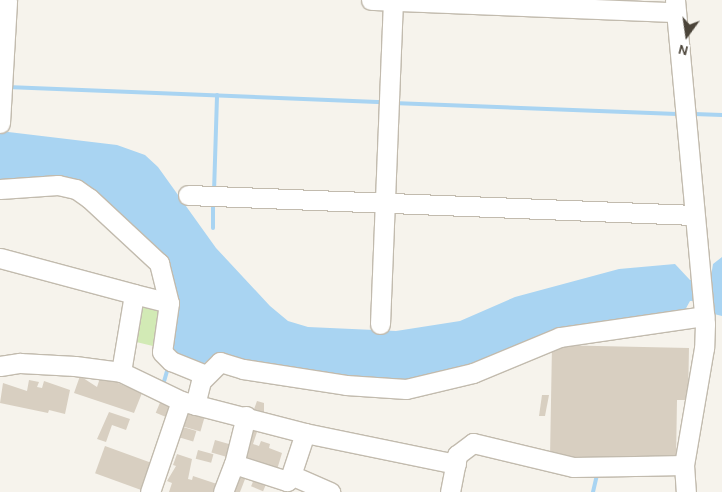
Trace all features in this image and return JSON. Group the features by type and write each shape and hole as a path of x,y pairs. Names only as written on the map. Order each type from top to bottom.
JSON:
{"street":[{"path":"0,123 7,0"},
{"path":"371,0 675,6 694,215 701,276 709,319 684,465 686,492"},
{"path":"380,324 393,0"},
{"path":"0,189 58,185 76,189 89,198 159,262 169,303 162,352 171,361 205,376"},
{"path":"188,195 694,215"},
{"path":"0,258 169,303"},
{"path":"120,372 134,294"},
{"path":"150,492 188,403 205,376 220,362 243,368 385,390 424,387 501,363 560,337 709,319"},
{"path":"0,366 20,364 75,366 120,372 188,403 246,416 305,434 456,464"},
{"path":"223,492 234,464 246,416"},
{"path":"287,483 305,434"},
{"path":"450,492 457,455 473,443 573,467 684,465"},
{"path":"234,464 287,483 330,492"}],"green space":[{"path":"135,301 160,308 157,347 128,340"}],"water":[{"path":"0,131 117,145 145,155 158,167 216,248 270,306 288,321 308,327 396,331 460,321 515,297 619,269 675,264 690,280 708,278 711,276 713,264 722,257 722,316 714,314 713,300 690,301 684,312 405,384 242,361 216,353 201,366 171,355 169,265 79,183 0,180"}],"building":[{"path":"552,345 689,348 688,400 677,400 676,459 550,457"},
{"path":"80,376 97,387 100,378 120,377 118,383 142,393 134,413 74,393"},
{"path":"29,380 39,382 37,387 42,388 44,381 70,390 65,414 49,410 48,413 0,403 3,383 27,391"},
{"path":"542,395 549,395 545,416 539,416"},
{"path":"162,398 174,403 168,418 156,413"},
{"path":"257,401 264,403 264,413 253,412"},
{"path":"109,412 130,419 126,430 112,425 106,442 97,439"},
{"path":"187,413 204,418 200,431 183,426"},
{"path":"250,424 259,426 253,444 259,446 261,441 270,444 269,448 282,453 276,473 239,461"},
{"path":"183,427 196,431 193,442 180,438"},
{"path":"215,440 233,445 230,458 211,452"},
{"path":"105,446 151,463 141,490 95,473"},
{"path":"198,450 213,454 211,463 196,459"},
{"path":"177,454 192,459 188,479 192,480 193,476 217,484 214,492 169,492 172,483 167,481 176,466 173,465"},
{"path":"238,470 247,474 240,492 229,492"},
{"path":"255,477 267,482 263,491 251,486"}],"waterway":[{"path":"7,87 384,102"},
{"path":"214,192 217,95"},
{"path":"393,103 677,114"},
{"path":"694,114 722,115"},
{"path":"213,201 213,228"},
{"path":"163,385 168,368"},
{"path":"593,492 597,474"}]}
